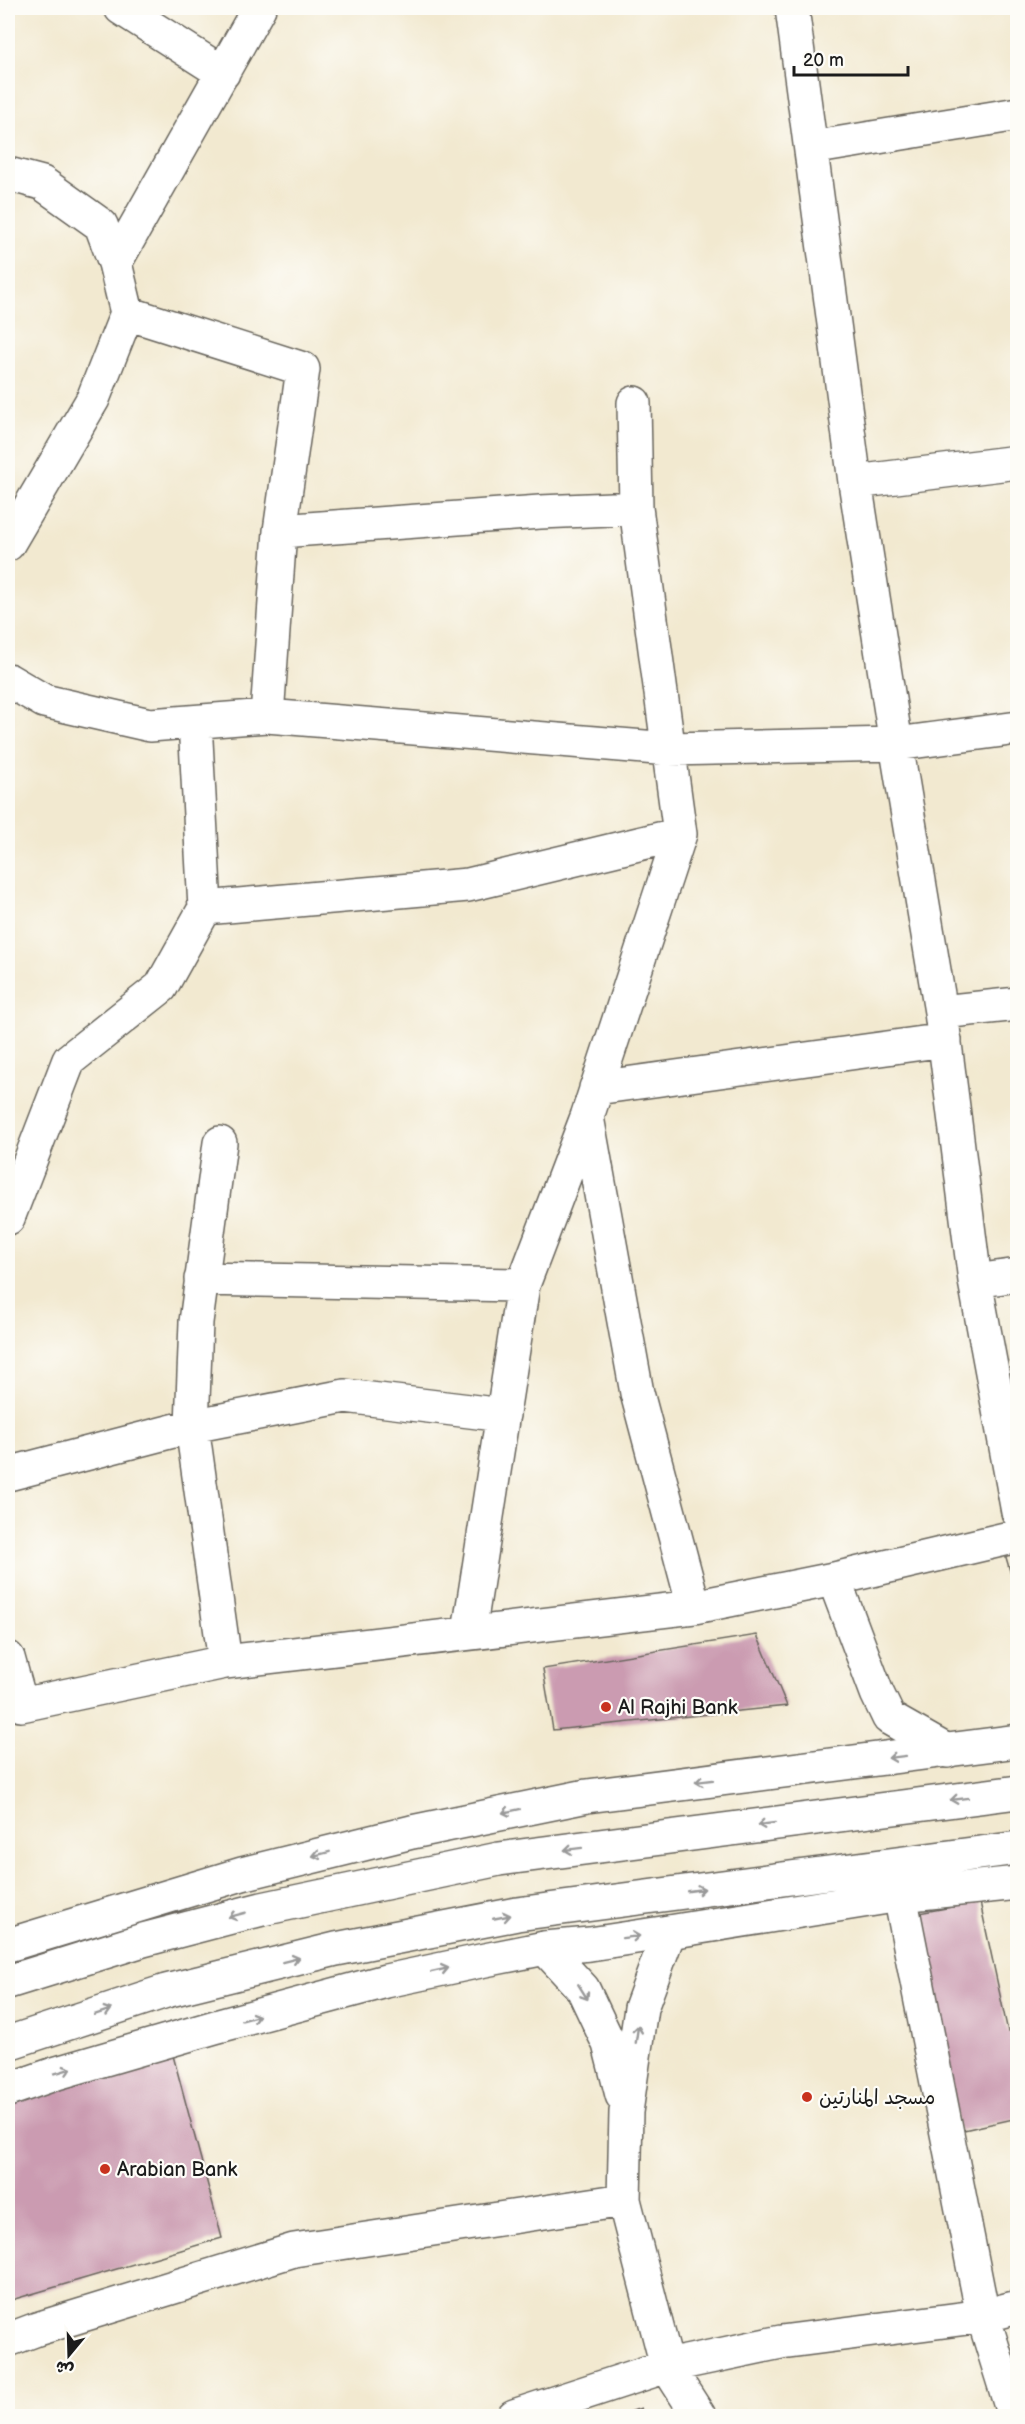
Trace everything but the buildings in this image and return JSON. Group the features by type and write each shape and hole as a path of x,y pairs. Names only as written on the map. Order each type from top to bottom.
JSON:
{"street":[{"path":"121,8 223,73"},
{"path":"115,263 260,8"},
{"path":"792,8 855,482 943,1026 975,1281 1017,1512"},
{"path":"811,148 1017,114"},
{"path":"8,174 42,183 101,225 115,263 127,313 93,399 8,544"},
{"path":"127,313 303,369 280,531 267,716"},
{"path":"469,1632 523,1285 591,1102 680,834 636,508 634,403"},
{"path":"855,482 1017,462"},
{"path":"280,531 540,512 636,508"},
{"path":"8,680 44,700 150,725 267,716 669,749 896,744 1017,728"},
{"path":"8,1218 69,1060 161,987 205,908 195,722"},
{"path":"205,908 468,885 680,834"},
{"path":"591,1102 943,1026 1017,1004"},
{"path":"591,1102 637,1393 694,1607"},
{"path":"219,1143 196,1322 192,1426 225,1662"},
{"path":"975,1281 1017,1275"},
{"path":"201,1279 523,1285"},
{"path":"8,1474 192,1426 345,1396 503,1415"},
{"path":"8,1658 21,1705 225,1662 694,1607 834,1579 1017,1536"},
{"path":"834,1579 877,1693 889,1718 947,1751"},
{"path":"8,1945 242,1874 412,1832 514,1810 586,1796 1017,1741"},
{"path":"8,1982 143,1940 262,1909 499,1859 1017,1792"},
{"path":"8,2043 166,1991 336,1949 517,1914 1017,1848"},
{"path":"8,2090 57,2073 386,1981 545,1948 590,1944 900,1895 1017,1883"},
{"path":"900,1895 983,2316 1014,2416"},
{"path":"669,1932 641,2008 626,2112 624,2200 667,2366 699,2416"},
{"path":"545,1948 583,1989 609,2044 626,2112"},
{"path":"8,2340 294,2250 624,2200"},
{"path":"514,2416 667,2366 781,2342 983,2316 1017,2307"}],"place":[{"name":"Al Rajhi Bank","path":"606,1707"},
{"name":"مسجد المنارتين","path":"807,2097"},
{"name":"Arabian Bank","path":"105,2169"}]}
